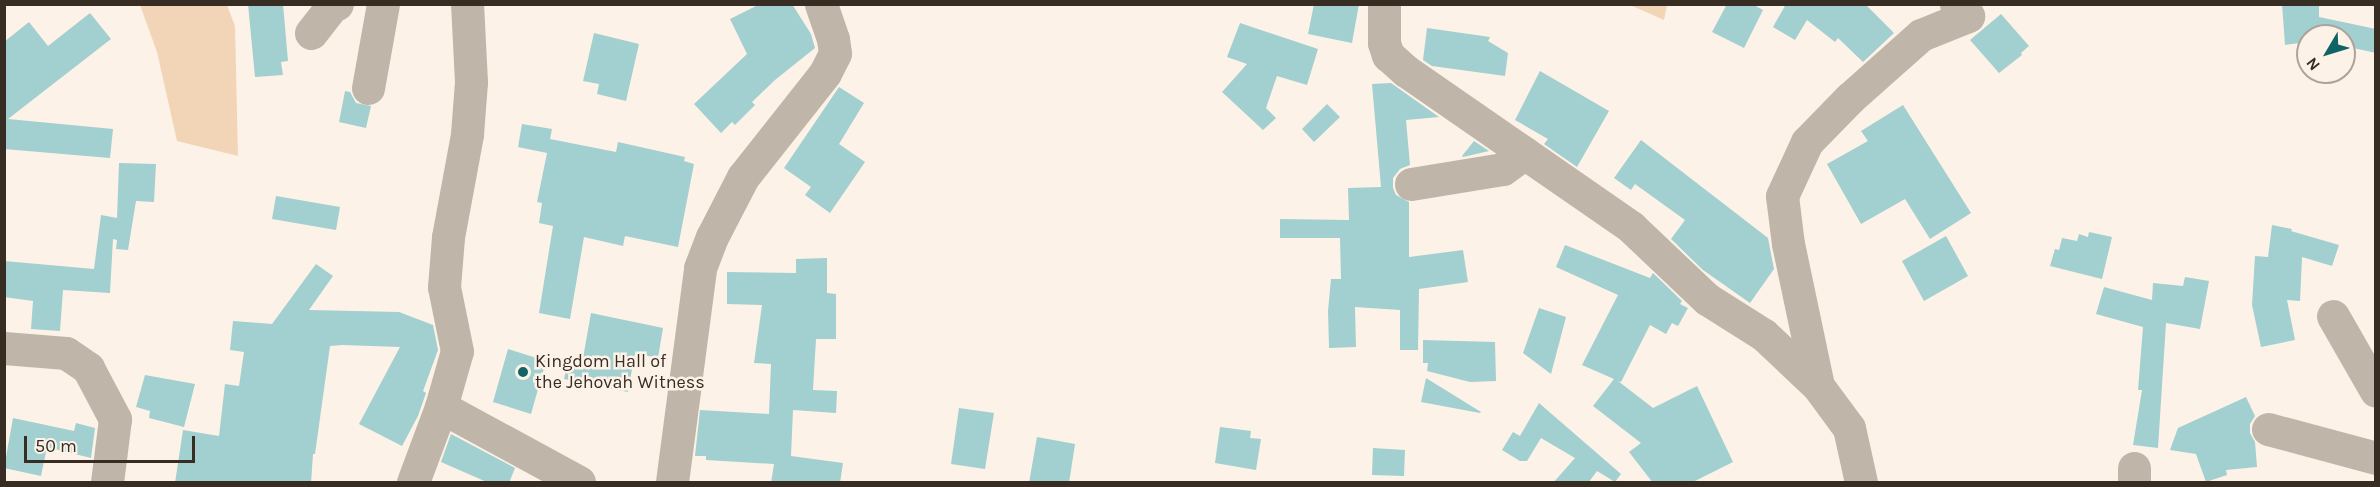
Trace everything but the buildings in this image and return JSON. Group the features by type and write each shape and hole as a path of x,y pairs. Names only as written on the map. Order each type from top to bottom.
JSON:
{"street":[{"path":"311,33 333,5 337,4"},
{"path":"368,88 383,4"},
{"path":"413,483 441,407 457,351 444,287 448,237 467,134 471,82 467,4"},
{"path":"672,483 700,268 712,237 744,177 825,73 835,53 834,39 821,4"},
{"path":"1384,4 1384,43 1388,55 1406,70 1631,227 1707,299 1764,336 1818,386 1849,428 1861,483"},
{"path":"1818,386 1788,244 1782,196 1807,142 1850,98 1921,35 1968,16 1956,4"},
{"path":"1411,184 1503,169 1525,153"},
{"path":"2333,316 2376,391"},
{"path":"4,348 66,353 87,368 115,419 107,483"},
{"path":"441,407 579,483"},
{"path":"2268,429 2376,458"}],"shaded area":[{"path":"140,5 227,5 235,26 238,156 177,141 157,52"},
{"path":"1630,5 1667,5 1664,20"}],"place":[{"name":"Kingdom Hall of the Jehovah Witness","path":"523,372"}]}
